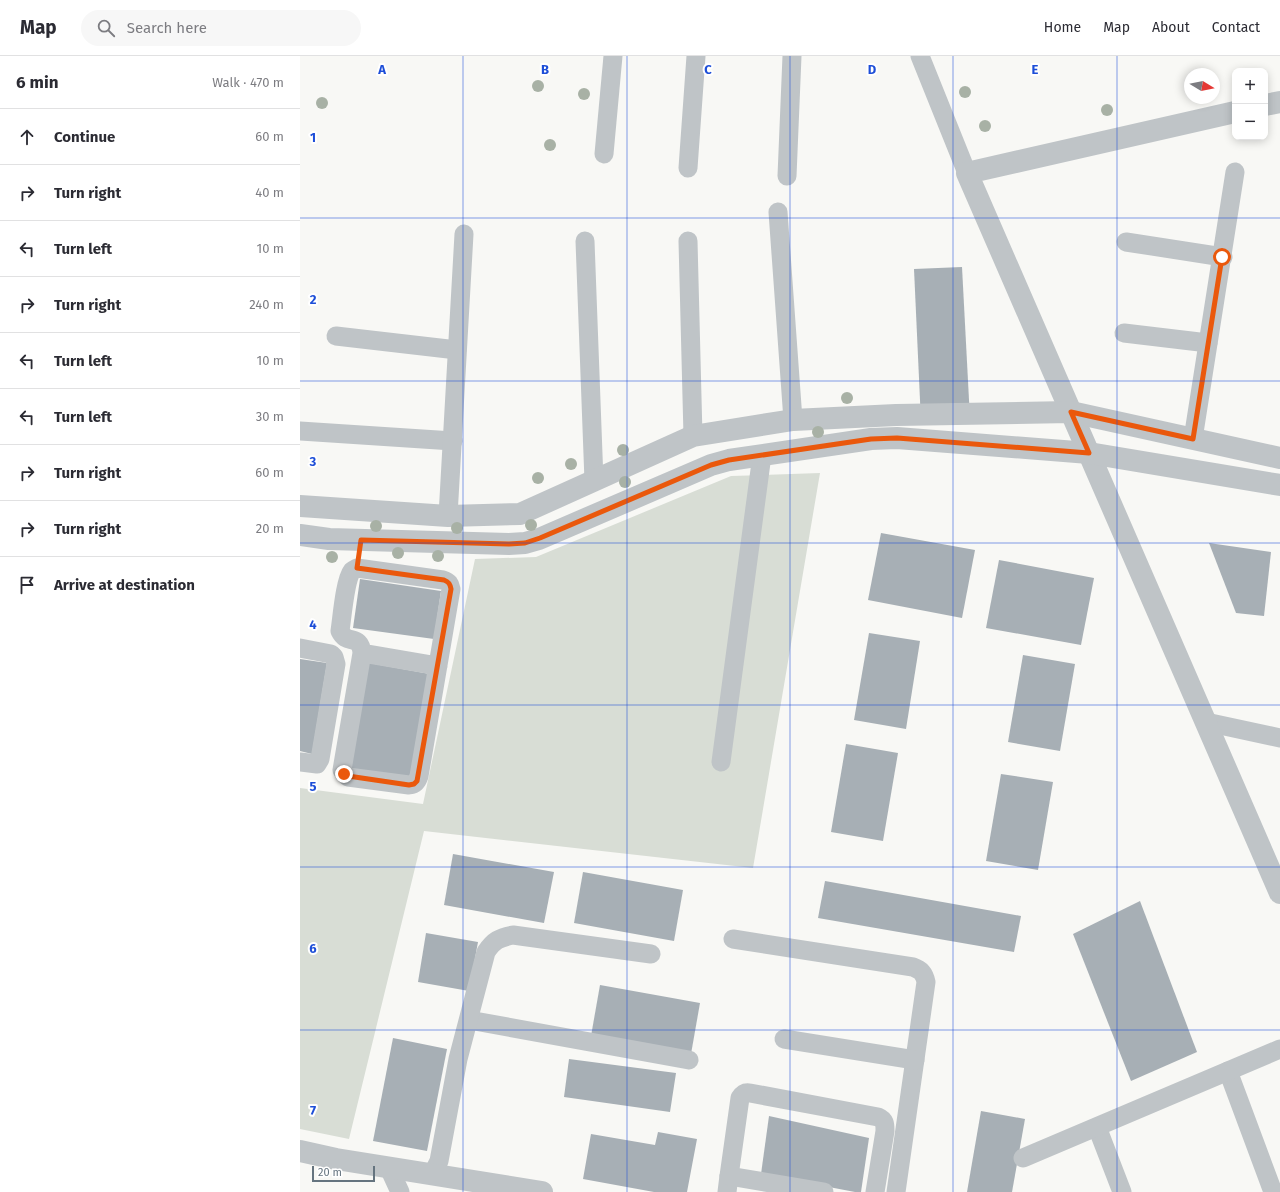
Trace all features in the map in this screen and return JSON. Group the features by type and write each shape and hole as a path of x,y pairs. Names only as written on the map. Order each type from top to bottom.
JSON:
{"street":[{"path":"604,154 613,56"},
{"path":"688,168 696,56"},
{"path":"787,176 792,56"},
{"path":"920,56 967,173 1206,722 1275,870 1280,893"},
{"path":"1268,104 1280,102"},
{"path":"967,173 1232,113"},
{"path":"1193,439 1235,172"},
{"path":"778,212 793,420"},
{"path":"448,516 464,234"},
{"path":"585,241 594,481"},
{"path":"688,241 694,436"},
{"path":"1126,242 1222,257"},
{"path":"1124,332 1208,343"},
{"path":"336,336 457,350"},
{"path":"300,506 448,516 520,514 694,436 793,420 896,415 1071,412 1280,458"},
{"path":"300,431 453,441"},
{"path":"300,534 329,539 509,544 525,543 711,465 729,460 871,439 897,438 1089,453 1280,486"},
{"path":"721,762 762,455"},
{"path":"357,568 444,580 448,581 450,585 451,589 438,666 417,781 414,784 409,785 348,776 344,774 342,770 362,645 358,641 346,639 342,636 340,631 348,580 352,572 357,568 361,540"},
{"path":"300,648 331,654 334,656 336,664 320,760 317,764 300,762"},
{"path":"362,652 438,666"},
{"path":"1206,722 1280,738"},
{"path":"432,1175 438,1161 458,1059 486,952 490,945 498,938 513,935 651,954"},
{"path":"733,939 913,967 919,969 925,975 926,982 896,1192"},
{"path":"469,1020 689,1060"},
{"path":"784,1039 915,1060"},
{"path":"1023,1158 1280,1048"},
{"path":"1228,1071 1273,1192"},
{"path":"824,1192 728,1184 740,1098 743,1094 750,1092 878,1117 883,1120 885,1124 885,1131 875,1192"},
{"path":"1097,1127 1122,1192"},
{"path":"300,1151 389,1168 542,1192"},
{"path":"389,1168 400,1192"}],"shaded area":[{"path":"820,473 753,868 424,831 349,1139 300,1129 300,788 423,804 475,559 536,557 731,476"}],"building":[{"path":"962,267 970,419 921,422 914,269"},
{"path":"881,533 975,550 962,618 868,600"},
{"path":"1209,543 1271,552 1264,616 1236,613"},
{"path":"999,560 1094,578 1081,645 986,628"},
{"path":"360,579 441,591 434,639 353,628"},
{"path":"869,633 920,641 906,729 854,720"},
{"path":"1023,655 1075,664 1060,751 1008,742"},
{"path":"300,659 327,663 312,754 300,751"},
{"path":"369,663 430,674 411,780 350,769"},
{"path":"846,744 898,753 883,841 831,832"},
{"path":"1001,774 1053,782 1038,870 986,861"},
{"path":"453,854 554,872 544,923 444,905"},
{"path":"583,872 683,890 674,941 574,923"},
{"path":"825,881 1021,916 1014,952 818,918"},
{"path":"1140,901 1197,1052 1131,1081 1073,934"},
{"path":"426,933 478,942 469,991 418,982"},
{"path":"600,985 700,1003 691,1054 591,1036"},
{"path":"393,1038 447,1049 427,1151 373,1141"},
{"path":"569,1059 676,1073 670,1112 564,1097"},
{"path":"981,1111 1025,1119 1012,1192 967,1192"},
{"path":"769,1116 869,1138 861,1192 761,1174"},
{"path":"658,1132 697,1139 687,1192 654,1192 583,1179 591,1134 655,1145"}],"route":[{"path":"344,774 348,776 409,785 414,784 417,781 451,589 448,581 444,580 357,568 361,540 509,544 525,543 711,465 729,460 871,439 897,438 1089,453 1071,412 1193,439 1222,257"}]}
